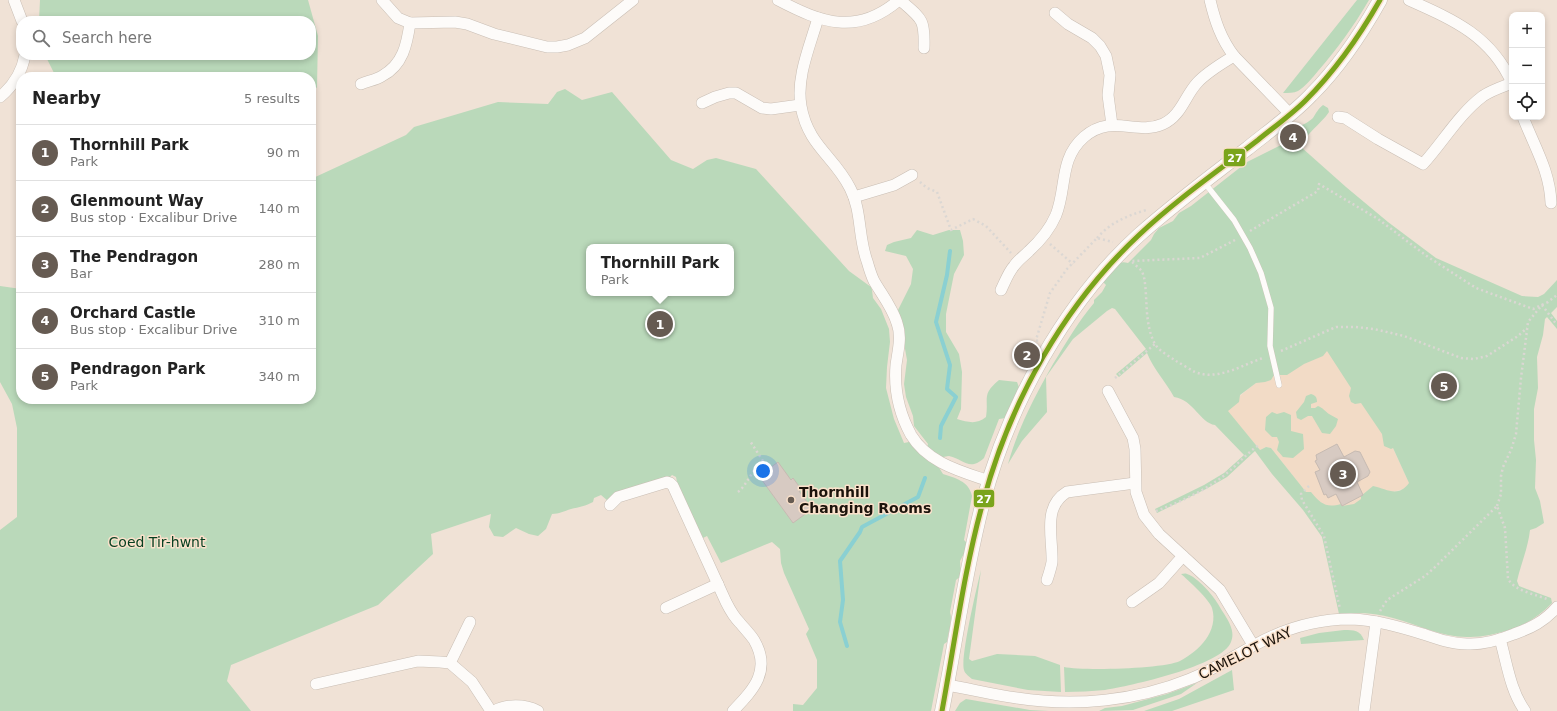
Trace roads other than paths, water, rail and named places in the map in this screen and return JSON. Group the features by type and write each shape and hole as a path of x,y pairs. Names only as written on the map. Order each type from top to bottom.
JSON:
{"street":[{"path":"14,0 20,16"},
{"path":"382,0 398,18 410,23 418,24 441,21 467,24 494,34 547,47 568,45 585,38 633,0"},
{"path":"778,0 818,18 838,22 863,20 880,14 899,0 924,24 924,48"},
{"path":"1210,0 1220,32 1234,56 1290,114"},
{"path":"942,711 974,544 990,481 1012,418 1048,348 1080,302 1109,266 1138,236 1165,212 1290,114 1312,94 1341,60 1366,25 1380,0"},
{"path":"1409,0 1464,27 1476,36 1496,56 1509,77"},
{"path":"1055,13 1068,24 1092,38 1100,46 1106,56 1110,75 1108,95 1112,125"},
{"path":"818,18 802,74 800,105 805,125 814,141 842,173 854,197 866,259 874,281 890,306 898,326 900,340 895,377 901,412 906,425 919,446 928,455 946,465 990,481"},
{"path":"361,84 382,76 399,62 404,53 410,23"},
{"path":"1001,290 1014,265 1043,237 1056,213 1070,154 1085,136 1103,127 1112,125 1145,128 1158,126 1170,120 1182,107 1197,83 1234,56"},
{"path":"20,72 24,60"},
{"path":"0,97 16,79"},
{"path":"1338,117 1345,118 1378,139 1423,164 1437,149 1462,116 1473,105 1484,96 1510,84"},
{"path":"702,103 729,93 736,93 762,108 771,109 800,105"},
{"path":"1524,120 1547,172 1551,189 1551,202"},
{"path":"854,197 894,185 912,175"},
{"path":"1108,391 1133,438 1135,449 1134,483 1144,515 1159,534 1220,590 1253,646"},
{"path":"610,505 618,497 667,482 673,486 733,614 754,640 761,660 761,670 754,688 733,711"},
{"path":"1047,580 1052,563 1050,526 1051,512 1054,503 1060,496 1067,492 1134,483"},
{"path":"1132,602 1159,584 1183,556"},
{"path":"666,608 718,584"},
{"name":"CAMELOT WAY","path":"947,685 1024,699 1064,702 1086,706 1168,687 1207,672 1253,646 1281,633 1312,624 1353,619 1378,619 1457,644 1478,644 1500,639 1537,624 1555,604"},
{"path":"1364,711 1378,619"},
{"path":"450,663 470,622"},
{"path":"1500,639 1512,686 1525,711"},
{"path":"316,684 418,661 431,660 450,663 472,682 492,711 499,708 522,706 538,711"}],"lane":[{"path":"1204,181 1234,220 1261,273 1269,298 1272,321 1270,346 1279,385"}],"waterway":[{"path":"940,438 941,426 956,397 947,389 950,365 936,322 947,275 950,251"},
{"path":"847,646 840,622 843,600 840,561 862,527 918,497 925,478"}],"place":[{"name":"Orchard Castle","path":"1293,137"},
{"name":"Thornhill Park","path":"660,324"},
{"name":"Glenmount Way","path":"1027,355"},
{"name":"Pendragon Park","path":"1444,386"},
{"name":"The Pendragon","path":"1343,474"},
{"name":"Thornhill Changing Rooms","path":"791,500"}],"park label":[{"name":"Coed Tir-hwnt","path":"157,542"}]}
